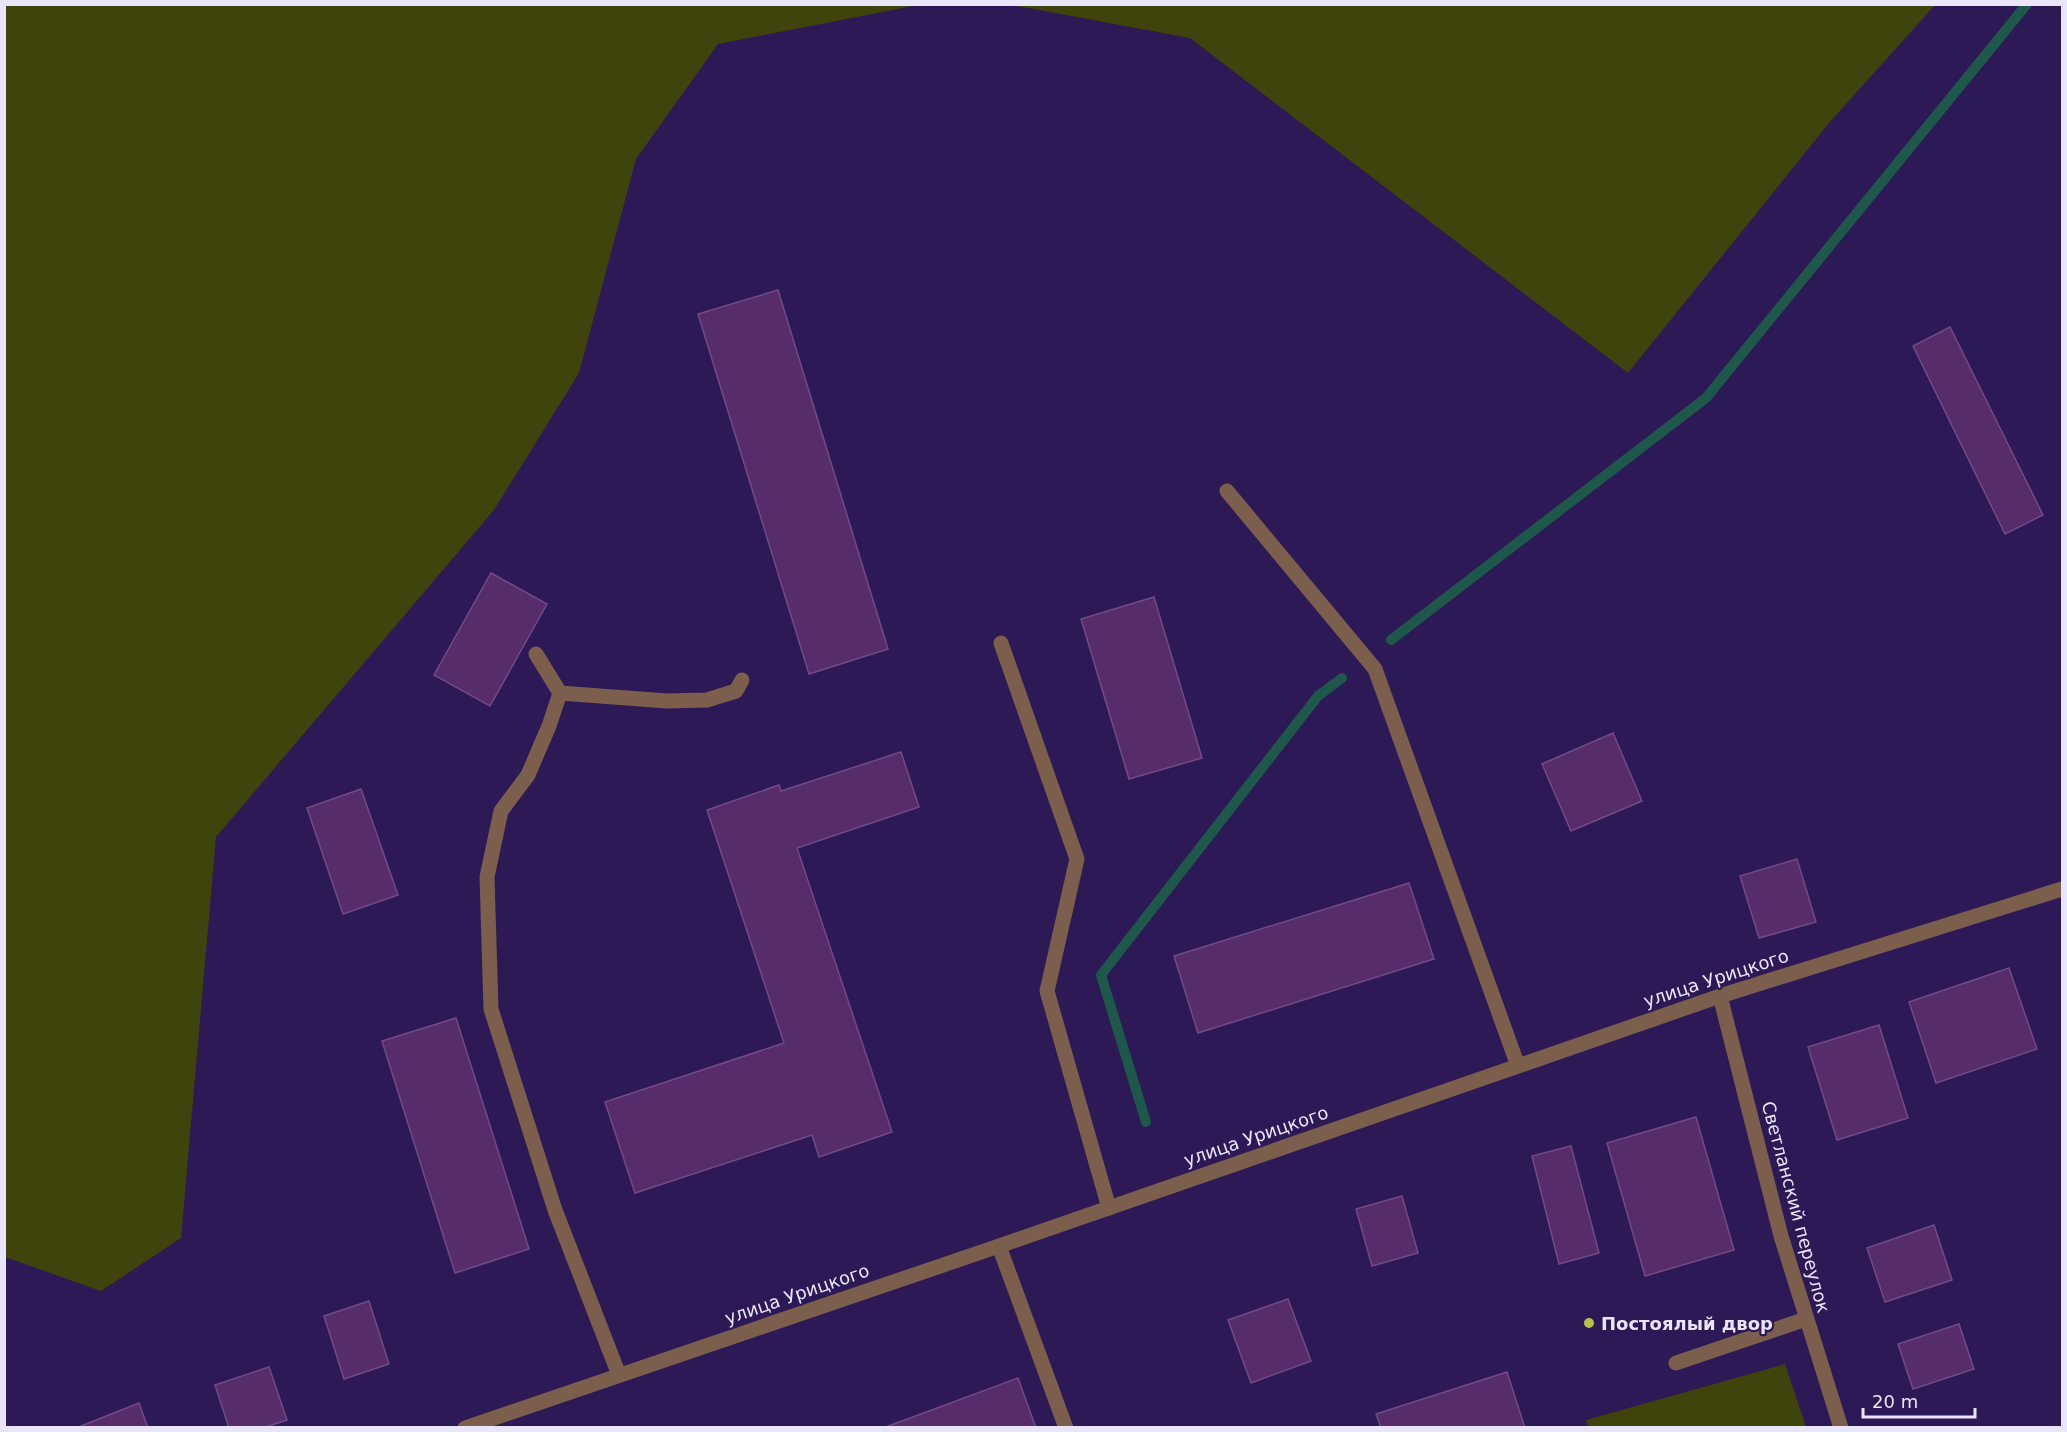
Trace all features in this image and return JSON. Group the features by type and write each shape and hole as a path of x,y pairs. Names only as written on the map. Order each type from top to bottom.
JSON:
{"street":[{"path":"1227,491 1375,669 1518,1066"},
{"path":"1001,643 1077,859 1047,991 1109,1208"},
{"path":"536,654 560,693"},
{"path":"560,693 667,701 707,700 736,691 742,680"},
{"path":"560,693 528,775 501,811 487,877 491,1009 555,1210 619,1375"},
{"name":"улица Урицкого","path":"465,1428 1720,996 2062,889"},
{"name":"Светланский переулок","path":"1720,996 1780,1236 1841,1428"},
{"path":"999,1246 1066,1428"},
{"path":"1676,1362 1806,1319"}],"green space":[{"path":"5,4 918,5 718,44 636,159 579,373 494,510 216,837 181,1238 101,1291 5,1257"},
{"path":"1012,5 1935,5 1829,123 1628,373 1190,38"},
{"path":"1785,1364 1806,1427 1589,1428 1586,1420"}],"building":[{"path":"778,290 888,649 809,674 698,314"},
{"path":"1950,327 2043,515 2005,534 1913,346"},
{"path":"491,573 547,604 490,706 434,675"},
{"path":"1154,597 1202,758 1129,779 1081,619"},
{"path":"1613,733 1642,801 1571,831 1542,764"},
{"path":"901,752 919,807 797,848 892,1132 819,1157 812,1135 635,1193 605,1102 784,1043 707,810 779,785 781,791"},
{"path":"361,789 398,895 343,914 307,808"},
{"path":"1797,859 1816,922 1759,938 1740,876"},
{"path":"1409,883 1434,959 1198,1033 1174,956"},
{"path":"2009,968 2037,1049 1936,1083 1909,1002"},
{"path":"456,1018 529,1249 455,1273 382,1041"},
{"path":"1879,1025 1908,1118 1837,1140 1808,1047"},
{"path":"1696,1117 1734,1250 1645,1276 1607,1143"},
{"path":"1571,1146 1599,1253 1559,1264 1532,1156"},
{"path":"1402,1196 1418,1253 1372,1266 1356,1209"},
{"path":"1934,1225 1952,1280 1885,1302 1867,1248"},
{"path":"1288,1299 1311,1361 1251,1383 1228,1320"},
{"path":"369,1301 389,1364 344,1379 324,1316"},
{"path":"1959,1324 1974,1369 1913,1389 1898,1344"},
{"path":"269,1367 287,1420 263,1428 229,1428 215,1385"},
{"path":"1507,1372 1525,1428 1381,1428 1376,1414"},
{"path":"1018,1378 1036,1428 883,1428"},
{"path":"139,1403 148,1428 76,1428"}],"waterway":[{"path":"1391,640 1706,398 2027,4"},
{"path":"1146,1122 1101,975 1318,696 1342,678"}],"place":[{"name":"Постоялый двор","path":"1589,1323"}]}
